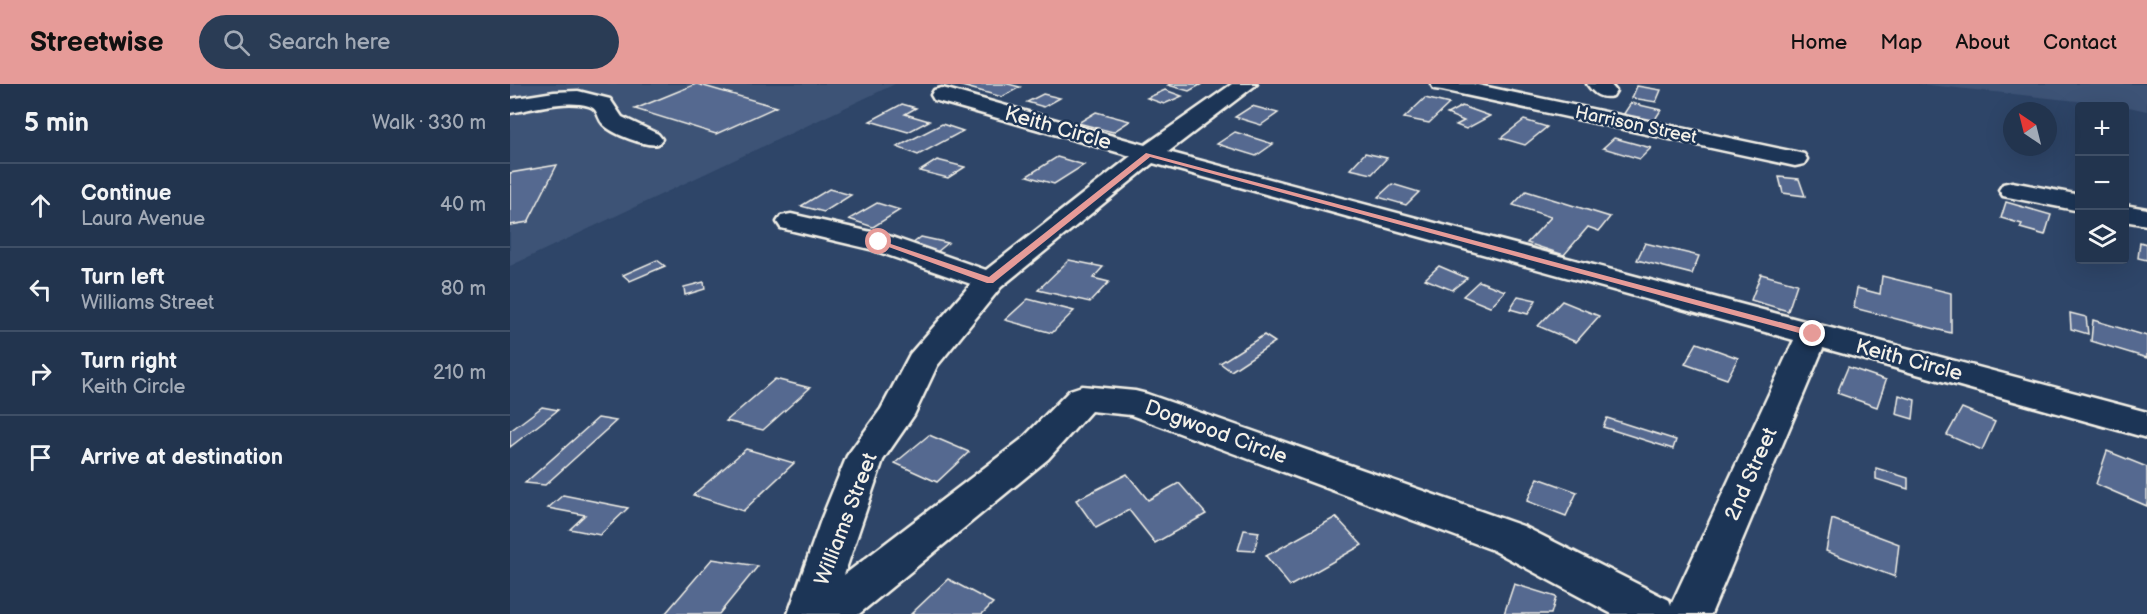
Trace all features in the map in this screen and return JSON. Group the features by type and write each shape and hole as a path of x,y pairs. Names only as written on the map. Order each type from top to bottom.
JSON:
{"street":[{"name":"Williams Street","path":"810,614 841,520 866,456 896,415 922,362 990,281 1149,154 1246,84"},
{"name":"Harrison Street","path":"1442,84 1795,159"},
{"path":"510,106 566,91 600,102 608,109 612,121 650,139"},
{"path":"510,126 529,119 566,91"},
{"name":"Keith Circle","path":"942,95 1149,154 2147,425"},
{"path":"2012,190 2075,203"},
{"path":"2129,214 2147,217"},
{"path":"791,222 879,242 990,281"},
{"name":"2nd Street","path":"1689,614 1813,334"},
{"name":"Dogwood Circle","path":"827,614 1035,449 1082,398 1136,403 1508,538 1653,614"}],"shaded area":[{"path":"510,84 895,84 510,266"},
{"path":"1919,84 2147,84 2147,111 2129,107 2129,102 2087,102"}],"building":[{"path":"696,84 776,107 716,134 635,109"},
{"path":"1008,84 1020,87 1002,97 962,86"},
{"path":"1202,84 1189,91 1168,85"},
{"path":"1637,86 1661,90 1656,102 1632,98"},
{"path":"1165,90 1182,96 1164,104 1147,98"},
{"path":"1043,94 1060,98 1044,107 1027,102"},
{"path":"1425,98 1449,104 1429,123 1404,118"},
{"path":"1631,103 1661,110 1654,121 1623,115"},
{"path":"902,104 916,108 905,114 929,121 908,132 870,121"},
{"path":"1252,106 1278,113 1261,125 1235,117"},
{"path":"1462,106 1490,116 1466,129 1456,125 1464,121 1447,114"},
{"path":"1096,112 1130,121 1113,132 1078,123"},
{"path":"1524,120 1547,127 1525,145 1501,138"},
{"path":"942,124 963,131 918,155 897,147"},
{"path":"1235,132 1273,144 1256,156 1217,144"},
{"path":"1614,138 1651,148 1640,159 1603,148"},
{"path":"1365,153 1387,158 1372,174 1350,169"},
{"path":"1057,157 1084,165 1054,184 1027,176"},
{"path":"937,160 965,167 948,178 920,171"},
{"path":"557,165 528,222 510,225 510,173"},
{"path":"1779,177 1799,179 1805,196 1783,193"},
{"path":"1392,184 1419,192 1406,205 1378,197"},
{"path":"829,189 851,195 824,212 801,206"},
{"path":"1526,191 1610,217 1599,231 1588,227 1564,255 1527,243 1551,217 1513,205"},
{"path":"2006,202 2051,215 2045,235 2020,228 2022,224 2001,218"},
{"path":"877,203 900,210 873,227 849,219"},
{"path":"921,237 948,243 926,261 898,255"},
{"path":"2140,242 2147,244 2147,260 2138,258"},
{"path":"1645,243 1699,256 1692,274 1637,260"},
{"path":"657,260 665,266 630,281 623,275"},
{"path":"1069,260 1103,267 1093,278 1109,282 1090,302 1038,290"},
{"path":"1439,266 1467,278 1452,290 1425,279"},
{"path":"1761,274 1797,284 1788,311 1751,300"},
{"path":"1882,276 1951,293 1951,333 1854,308 1857,288 1880,294"},
{"path":"1479,281 1505,291 1490,307 1463,296"},
{"path":"704,282 705,289 685,295 684,287"},
{"path":"1518,296 1536,300 1528,314 1510,309"},
{"path":"1028,299 1074,311 1052,333 1005,320"},
{"path":"1562,301 1599,316 1576,342 1538,326"},
{"path":"2070,313 2086,317 2088,334 2071,329"},
{"path":"2093,320 2147,336 2147,358 2091,341"},
{"path":"1264,335 1275,342 1231,371 1220,363"},
{"path":"1697,343 1738,358 1727,379 1685,364"},
{"path":"1848,367 1886,380 1877,407 1837,393"},
{"path":"775,379 810,388 763,430 726,421"},
{"path":"1899,395 1915,400 1913,419 1896,414"},
{"path":"542,407 558,410 510,447 510,431"},
{"path":"1962,408 1995,422 1982,450 1947,435"},
{"path":"598,418 616,421 545,485 525,483"},
{"path":"1607,418 1676,440 1673,449 1603,427"},
{"path":"929,435 969,452 937,482 895,463"},
{"path":"746,449 794,463 743,511 693,495"},
{"path":"2107,451 2147,467 2147,506 2096,484"},
{"path":"1876,468 1908,478 1908,489 1876,479"},
{"path":"1127,474 1148,500 1179,483 1206,514 1155,543 1129,510 1096,528 1076,500"},
{"path":"1538,478 1577,492 1566,516 1527,501"},
{"path":"563,495 628,508 600,535 570,529 585,515 548,508"},
{"path":"1336,517 1362,545 1290,586 1266,556"},
{"path":"1832,519 1899,544 1895,577 1826,551"},
{"path":"1244,530 1259,532 1254,551 1238,550"},
{"path":"712,559 758,566 719,614 665,614"},
{"path":"948,579 993,603 982,614 911,614"},
{"path":"1514,584 1556,597 1551,614 1504,614"}],"route":[{"path":"879,242 990,281 1149,154 1813,334"}]}
